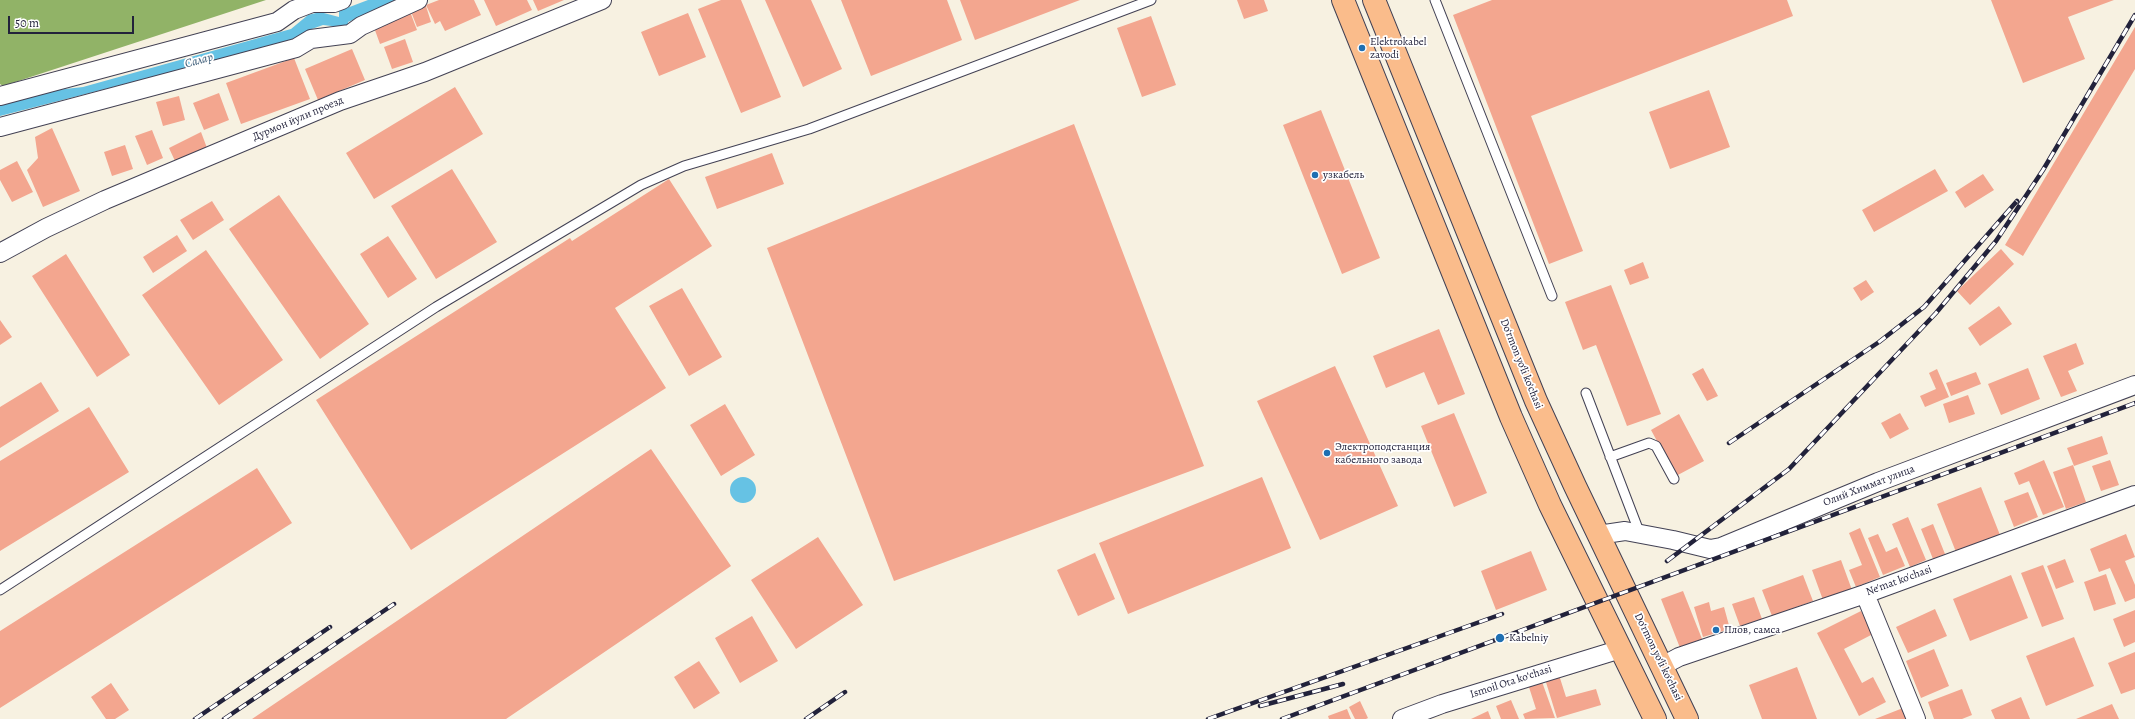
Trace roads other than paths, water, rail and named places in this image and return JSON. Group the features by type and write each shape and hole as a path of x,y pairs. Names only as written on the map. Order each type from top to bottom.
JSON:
{"main road":[{"path":"1343,0 1511,417 1550,505 1655,719"},
{"name":"Do‘rmon yo‘li ko‘chasi","path":"1374,0 1536,401 1598,535 1687,719"}],"street":[{"path":"0,96 277,22 294,10 312,3 334,3 342,0"},
{"path":"0,126 296,48 311,39 350,34 361,26 418,0"},
{"name":"Дурмон йули проезд","path":"0,253 46,228 105,200 333,104 425,72 602,0"},
{"name":"Олий Химмат улица","path":"1598,535 1625,531 1710,549 1721,547 1878,482 2135,385"},
{"name":"Ne'mat ko'chasi","path":"1662,666 1679,657 1865,594 2135,495"},
{"path":"1865,594 1916,719"},
{"name":"Ismoil Ota koʻchasi","path":"1402,719 1479,692 1621,648"}],"lane":[{"path":"0,590 436,307 642,185 684,166 809,129 1151,0"},
{"path":"1435,0 1552,296"},
{"path":"1586,393 1640,534"},
{"path":"1610,457 1649,443 1656,446 1674,478"}],"water":[{"name":"Салар","path":"368,0 402,0 348,22 349,28 323,25 309,30 296,40 0,116 0,105 47,91 83,87 291,29 308,15 320,12 339,17 339,11"},
{"path":"743,477 752,481 756,490 752,499 743,503 734,499 730,490 734,481"}],"railway":[{"path":"1667,561 1789,469 1936,313 1996,241 2043,170 2135,15"},
{"path":"1729,443 1879,342 1924,307 2017,201"},
{"path":"1282,719 2135,403"},
{"path":"224,719 394,604"},
{"path":"1208,719 1502,614"},
{"path":"195,719 330,627"},
{"path":"1260,706 1343,684"},
{"path":"806,719 845,692"}],"place":[{"name":"Elektrokabel zavodi","path":"1362,48"},
{"name":"узкабель","path":"1315,175"},
{"name":"Электроподстанция кабельного завода","path":"1327,453"},
{"name":"Плов, самса","path":"1716,630"},
{"name":"Kabelniy","path":"1500,638"}]}
